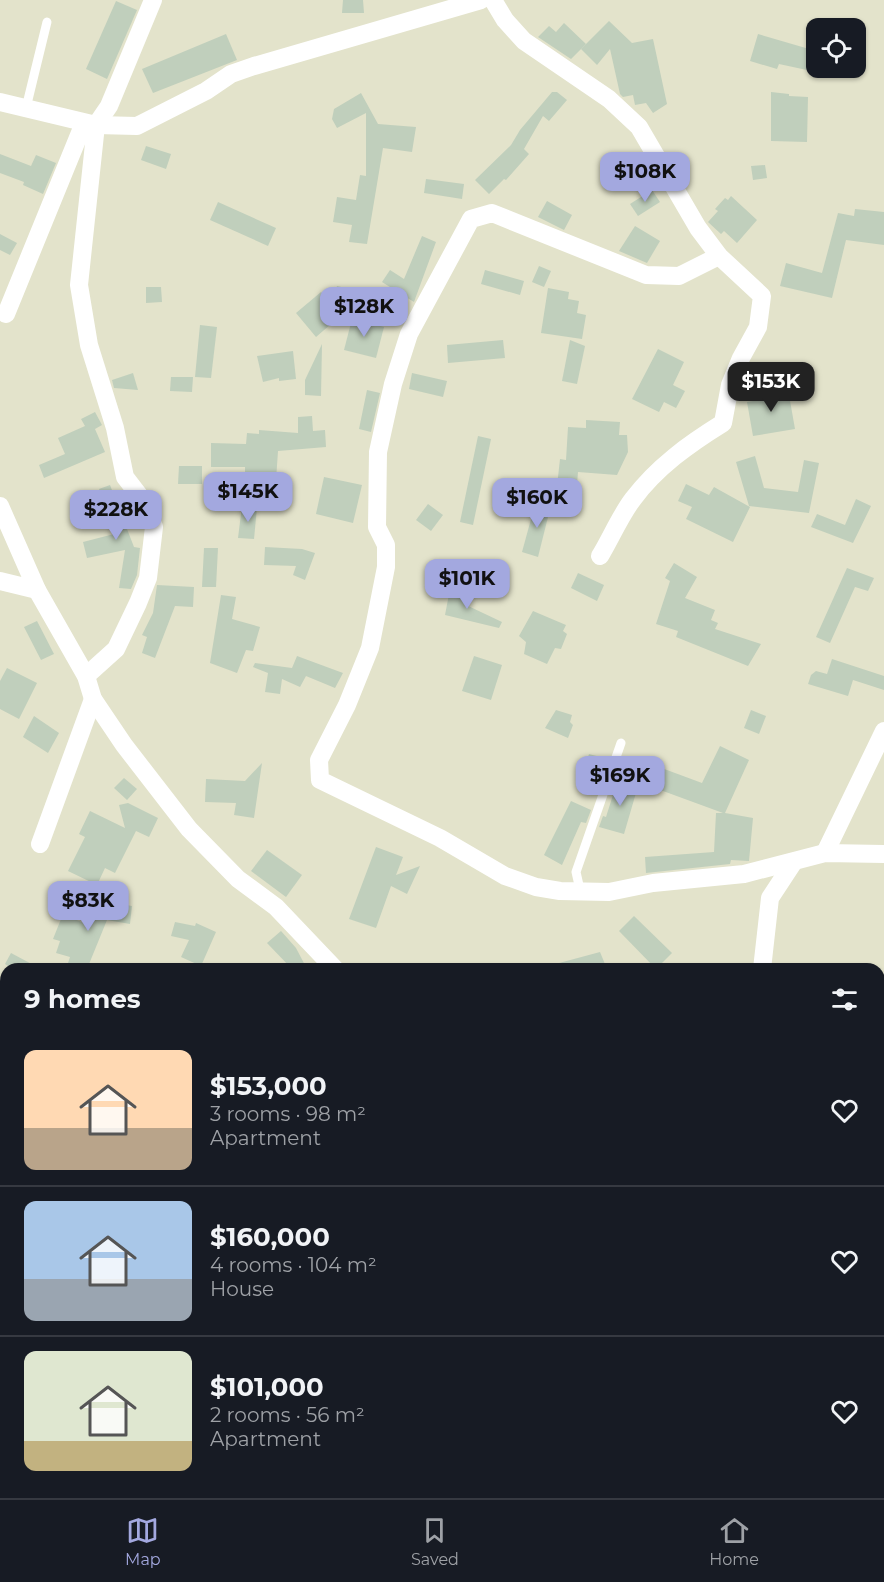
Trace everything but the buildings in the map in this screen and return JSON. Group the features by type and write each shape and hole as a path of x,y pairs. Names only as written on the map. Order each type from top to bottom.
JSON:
{"street":[{"path":"6,314 90,124 109,106 153,0"},
{"path":"0,102 90,124 136,126 206,91 231,74 481,0"},
{"path":"493,0 505,20 524,41 609,99 639,127 673,189 719,256 762,296 759,327 741,357 730,385 723,423 685,447 639,492 600,556"},
{"path":"86,676 116,649 138,603 148,578 154,526 145,503 125,477 115,428 89,345 79,285 90,124"},
{"path":"719,256 679,276 646,275 492,213 471,219 409,334 388,406 378,452 377,527 386,545 386,567 370,648 347,705 319,760 320,780 440,838 505,876 536,887 581,894 744,874 825,853 884,854"},
{"path":"0,506 37,590 86,676 93,699 124,745 189,829 238,879 276,907 329,963"},
{"path":"0,581 37,590"},
{"path":"40,844 93,699"},
{"path":"825,853 884,731"},
{"path":"763,963 770,898 793,863"}],"lane":[{"path":"26,108 47,22"},
{"path":"581,894 576,872 621,743"}]}
